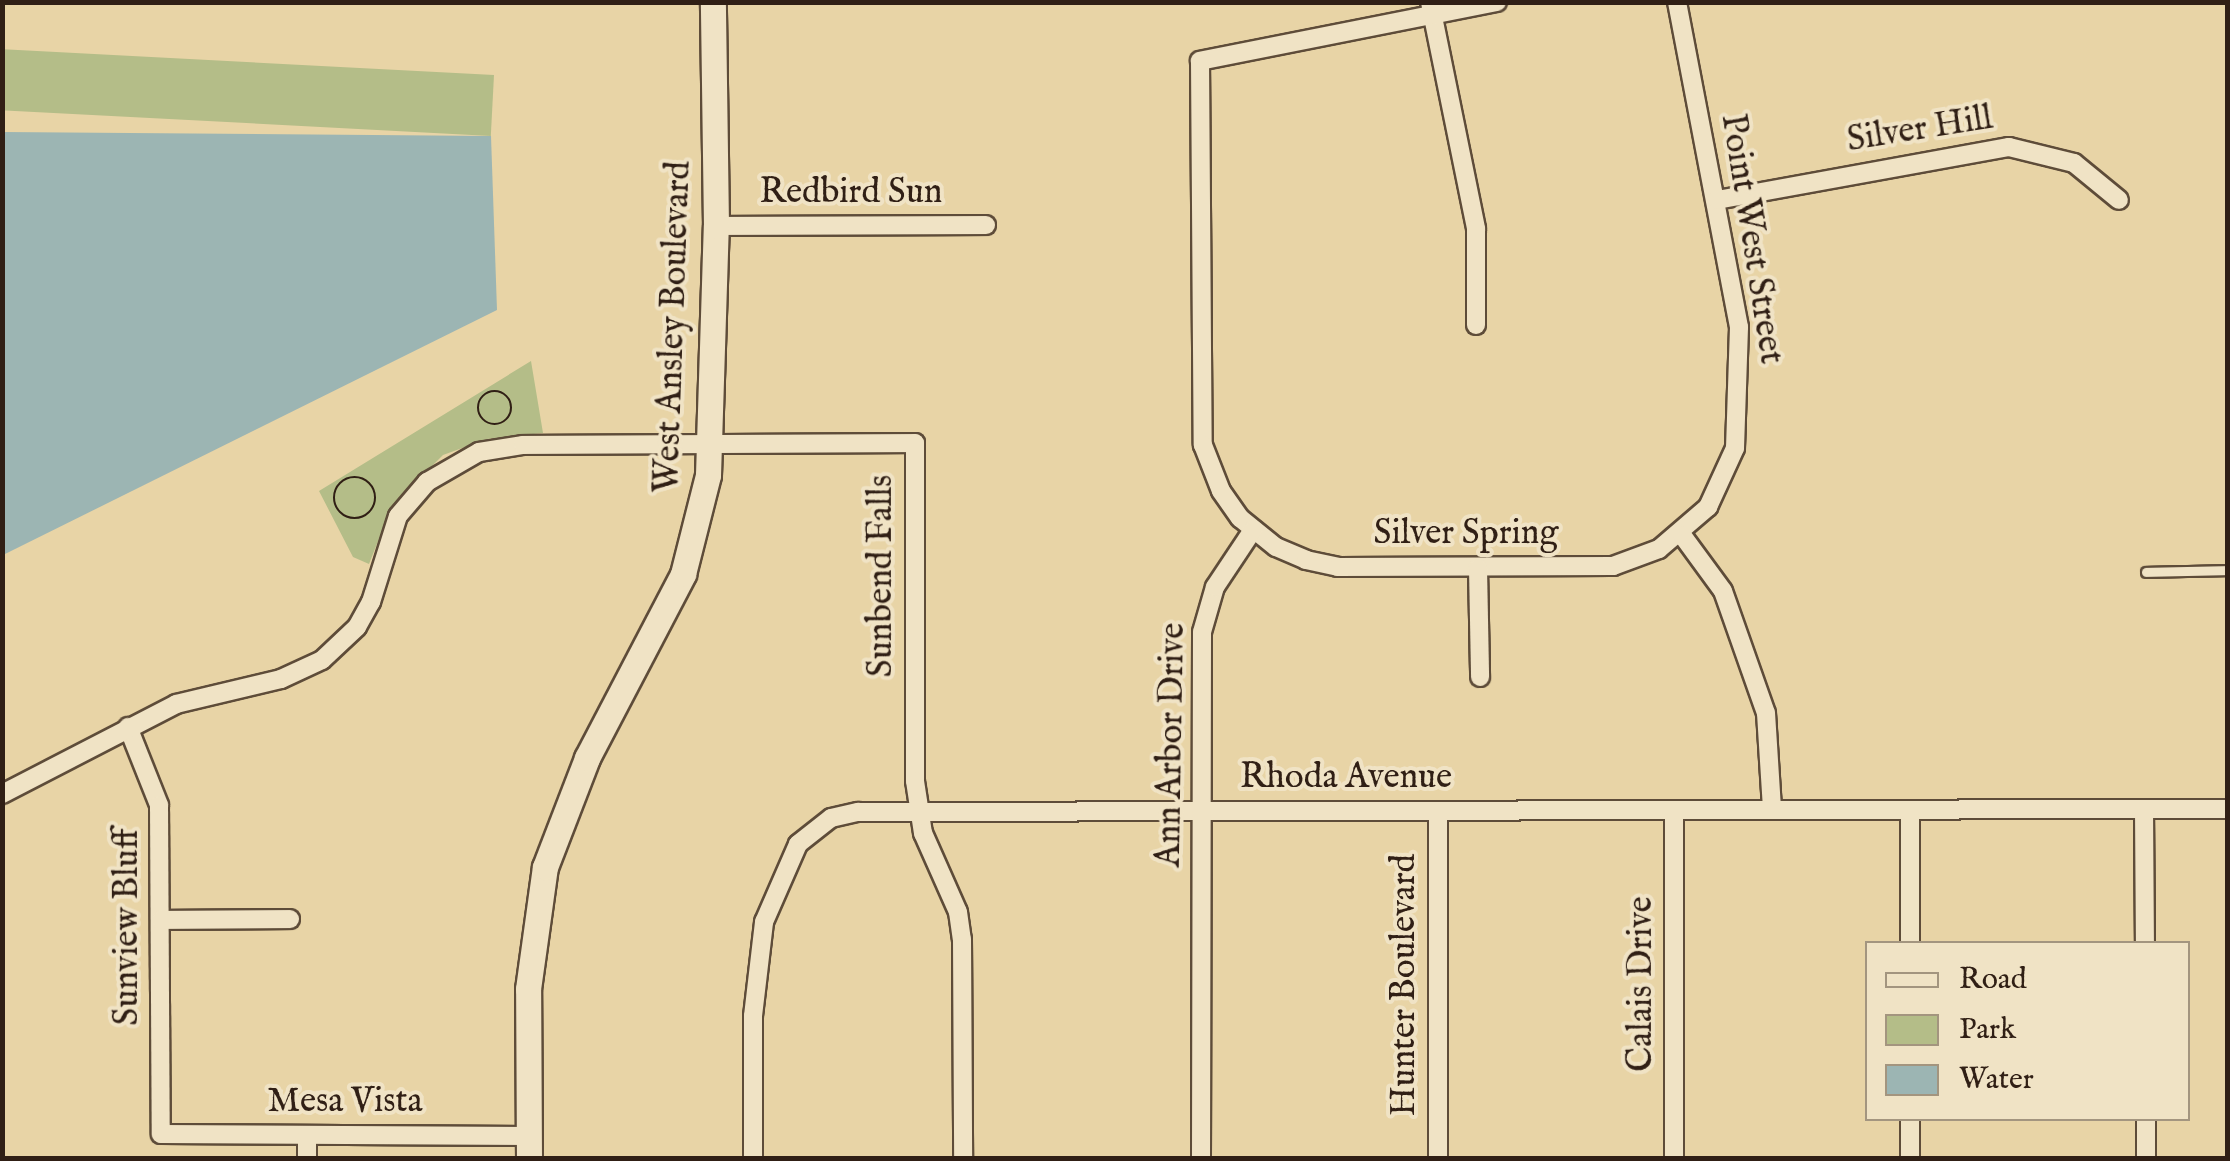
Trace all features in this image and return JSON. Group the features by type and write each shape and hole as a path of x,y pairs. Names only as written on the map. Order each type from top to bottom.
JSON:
{"street":[{"name":"West Ansley Boulevard","path":"529,1147 529,971 545,868 587,758 683,574 700,524 710,446 716,226 713,2"},
{"path":"1253,530 1221,491 1201,429 1200,62 1431,9 1497,2"},
{"name":"Point West Street","path":"1678,2 1739,327 1738,432 1717,494 1682,534"},
{"path":"1431,9 1476,229 1476,325"},
{"name":"Silver Hill","path":"1717,200 2008,147 2074,162 2120,200"},
{"name":"Redbird Sun","path":"716,226 986,225"},
{"name":"Sunbend Falls","path":"2,794 176,704 281,679 322,660 357,627 371,602 398,516 449,466 479,452 523,445 915,443 919,811 962,939 963,1158"},
{"name":"Silver Spring","path":"1253,530 1290,554 1338,567 1613,566 1682,534"},
{"name":"Ann Arbor Drive","path":"1201,1158 1200,810 1205,616 1222,573 1253,530"},
{"path":"1682,534 1723,591 1766,713 1772,810"},
{"path":"1478,568 1480,677"},
{"name":"Sunview Bluff","path":"128,728 160,806 161,1134"},
{"path":"2144,809 2145,941"},
{"name":"Rhoda Avenue","path":"753,1158 754,980 764,922 782,872 808,832 831,818 919,811 2228,809"},
{"name":"Calais Drive","path":"1674,810 1674,1158"},
{"path":"1910,810 1910,941"},
{"name":"Hunter Boulevard","path":"1438,811 1438,1158"},
{"path":"161,920 290,919"},
{"path":"1910,1121 1910,1158"},
{"path":"2146,1121 2146,1158"},
{"name":"Mesa Vista","path":"161,1134 307,1134 529,1147"},
{"path":"307,1134 307,1158"}],"lane":[{"path":"2146,572 2228,570"}],"path":[{"path":"495,388 514,414 496,428 477,407 495,388"},
{"path":"376,503 363,518 346,520 334,491 340,482 361,478 374,485 376,503 384,509"}],"green space":[{"path":"4,49 494,75 491,136 2,110"},
{"path":"531,361 543,433 487,439 443,455 392,506 369,564 353,557 319,491"}],"water":[{"path":"3,132 491,136 497,310 3,555"}]}
